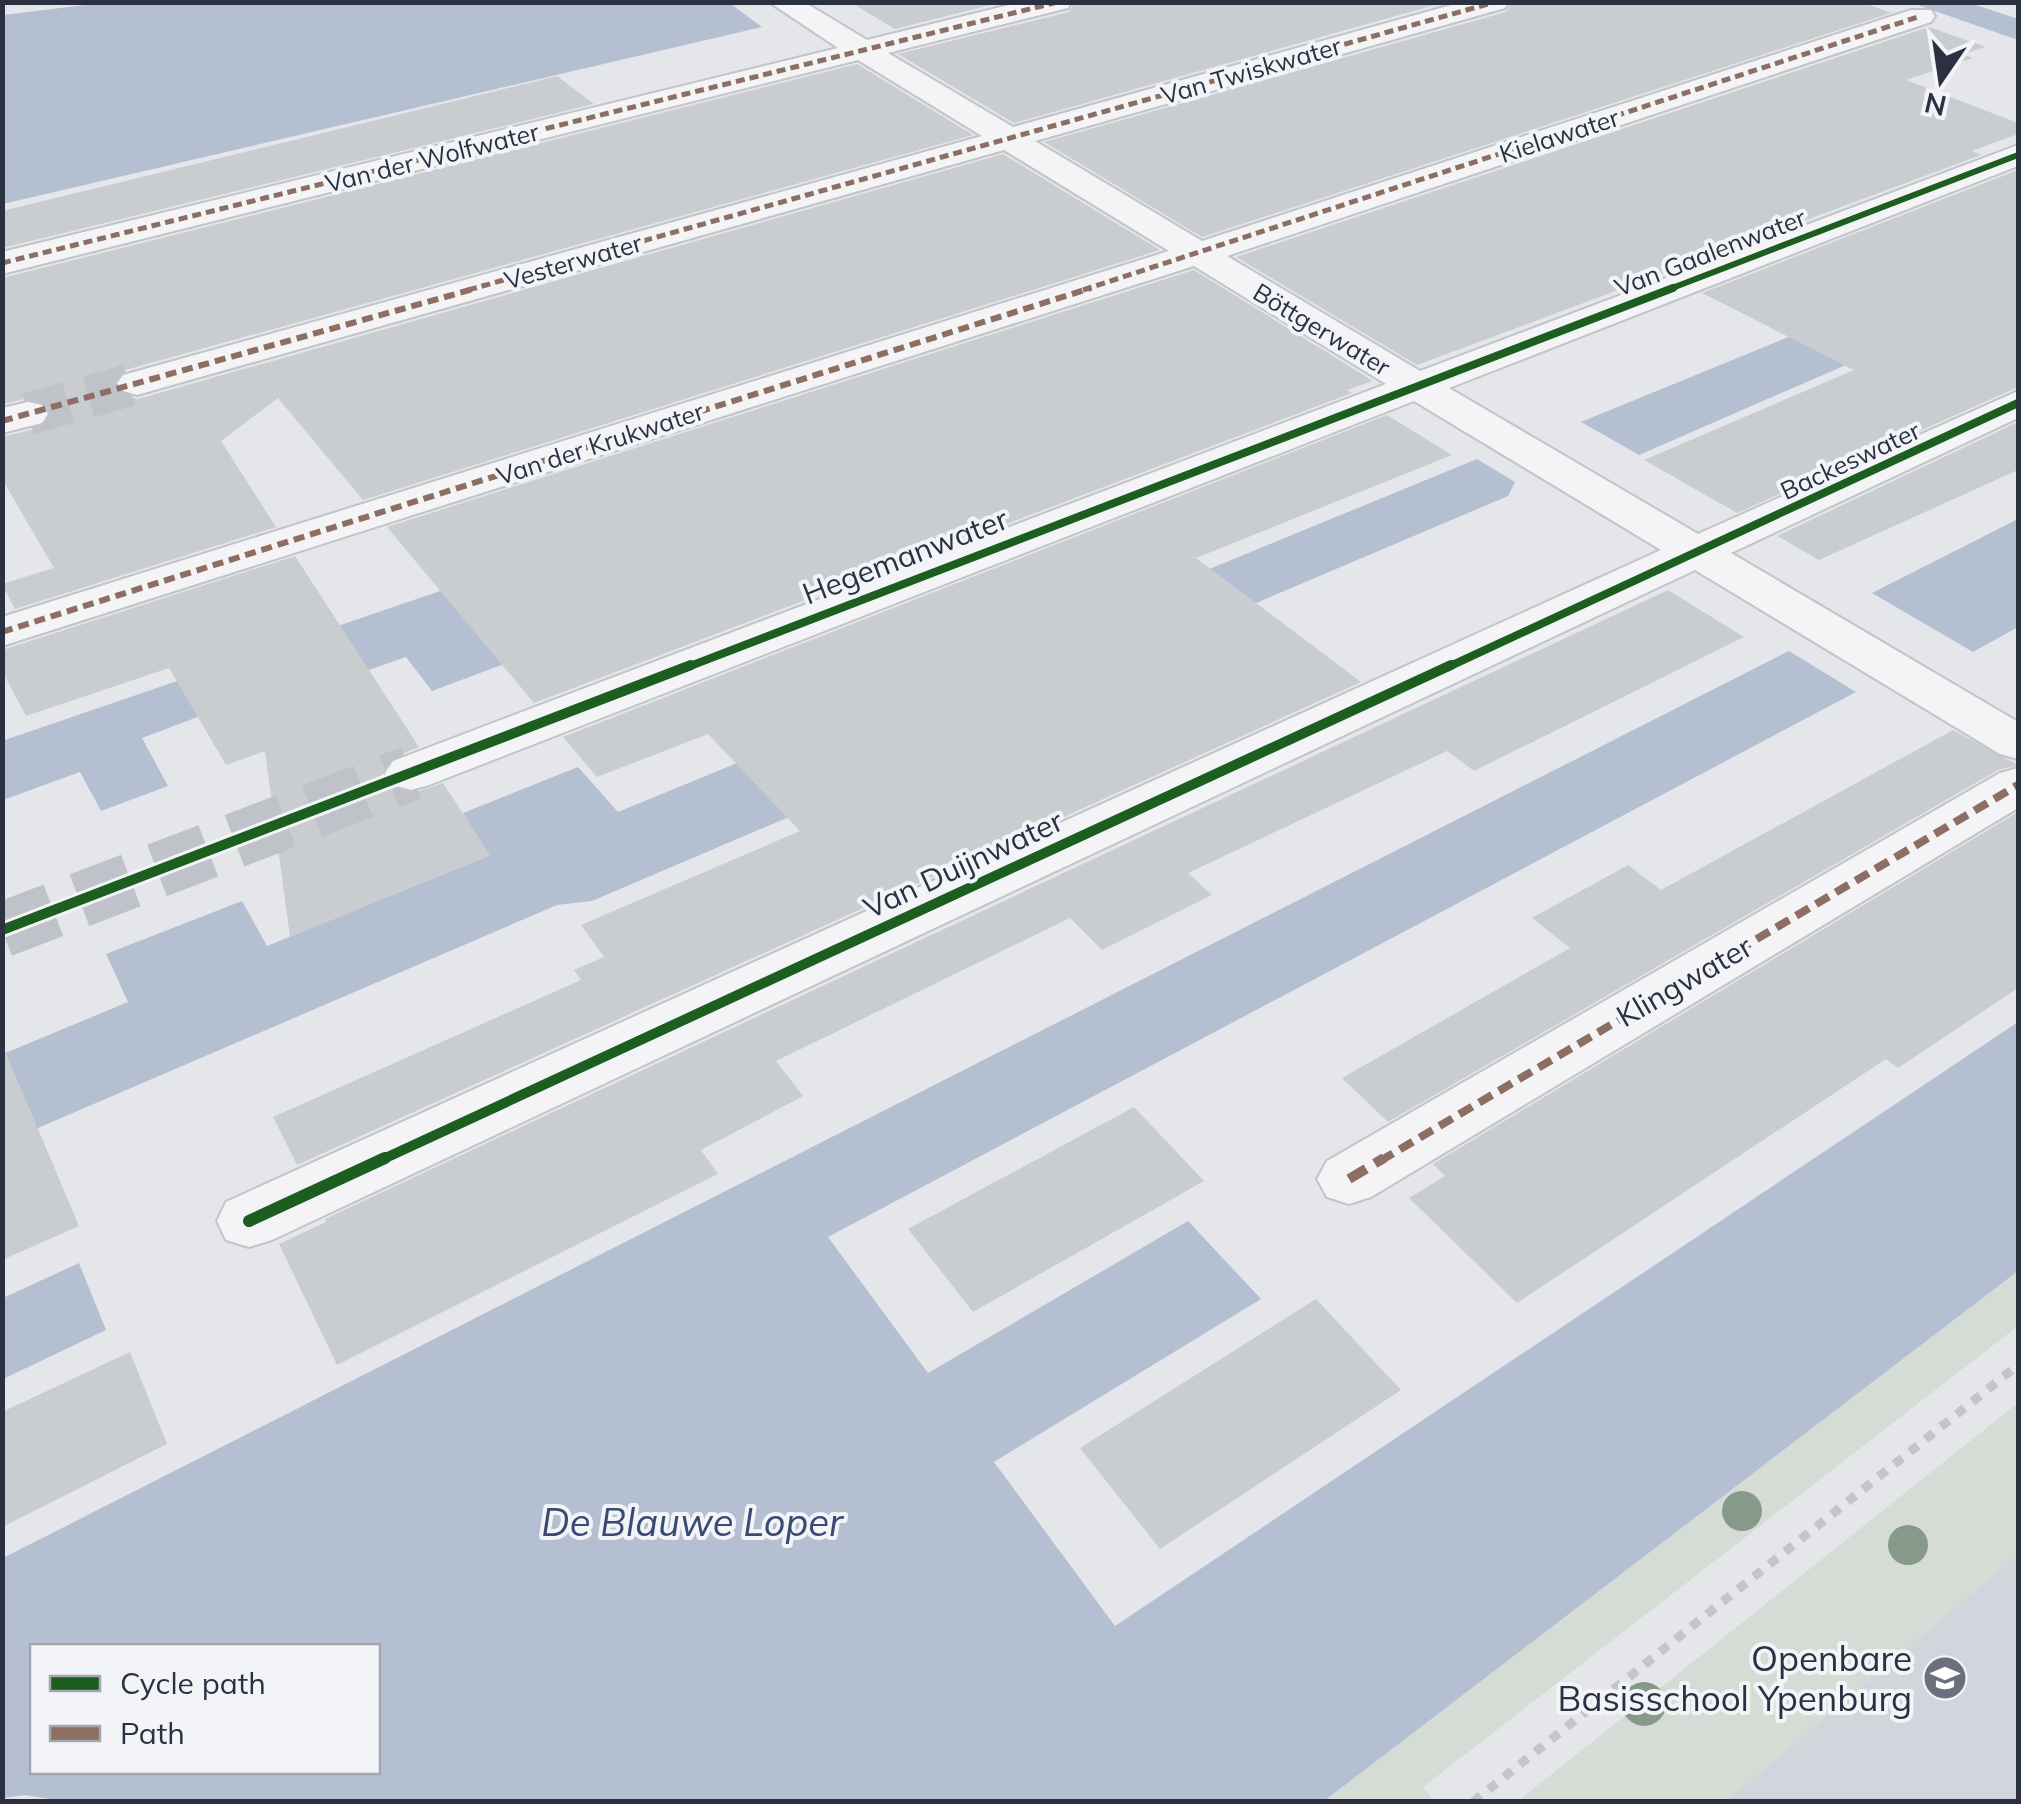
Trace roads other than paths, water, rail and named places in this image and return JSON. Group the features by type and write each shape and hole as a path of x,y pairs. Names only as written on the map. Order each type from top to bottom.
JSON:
{"street":[{"name":"Böttgerwater","path":"783,2 1416,386 2018,744"},
{"name":"Van der Wolfwater","path":"2,263 1058,2"},
{"name":"Van Twiskwater","path":"1008,140 1494,2"},
{"name":"Kielawater","path":"1198,254 1920,16"},
{"name":"Vesterwater","path":"138,383 1008,140"},
{"name":"Van Gaalenwater","path":"1416,386 2018,155"},
{"name":"Van der Krukwater","path":"2,632 1198,254"},
{"name":"Hegemanwater","path":"411,773 1416,386"},
{"name":"Backeswater","path":"1698,553 2018,403"},
{"name":"Van Duijnwater","path":"249,1221 1698,553"},
{"name":"Klingwater","path":"1349,1179 2018,785"}],"water":[{"path":"728,2 762,27 3,204 3,15 101,3"},
{"path":"1912,3 1970,3 2018,19 2018,40"},
{"path":"2018,243 2018,290 1639,455 1581,422"},
{"path":"994,401 504,664 432,691 406,657 260,708 253,696 142,738 168,786 101,811 80,772 3,800 2,741"},
{"path":"1477,459 1515,482 1508,496 1006,709 995,729 592,901 557,905 3,1143 3,1054 128,1002 106,954 242,901 267,946 488,856 463,813 578,767 618,812"},
{"path":"2018,519 2018,627 1973,652 1872,593"},
{"name":"De Blauwe Loper","path":"1789,651 1856,692 828,1237 928,1373 1188,1221 1261,1299 994,1462 1115,1626 2018,1022 2018,1271 1324,1801 68,1802 25,1795 3,1798 3,1558"},
{"path":"79,1263 106,1330 3,1379 3,1298"}],"tunnel":[{"path":"28,414 137,383"},
{"path":"2,930 411,773"}],"place":[{"name":"Openbare Basisschool Ypenburg","path":"1945,1678"}]}
